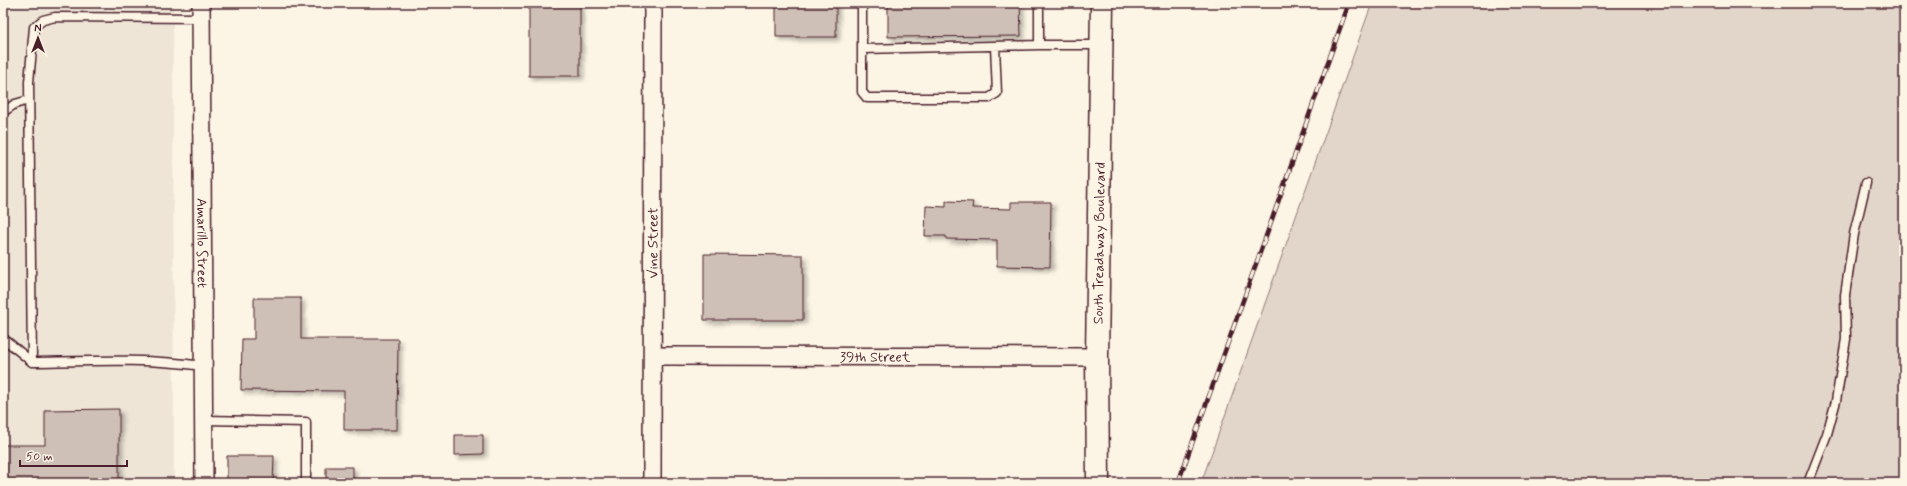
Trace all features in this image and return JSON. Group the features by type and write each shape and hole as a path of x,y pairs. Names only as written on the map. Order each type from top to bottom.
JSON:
{"main road":[{"name":"South Treadaway Boulevard","path":"1098,483 1097,357 1102,3"}],"street":[{"name":"Vine Street","path":"652,483 653,3"},
{"name":"Amarillo Street","path":"201,11 204,483"},
{"name":"39th Street","path":"653,356 1097,357"}],"lane":[{"path":"862,3 862,92 867,98 989,98 997,93 995,46"},
{"path":"1039,3 1040,45"},
{"path":"32,362 29,100 34,27 43,20 55,17 201,11"},
{"path":"862,49 1102,45"},
{"path":"3,112 16,104 29,100"},
{"path":"1808,483 1827,434 1836,400 1846,339 1845,295 1854,234 1866,183"},
{"path":"3,338 32,362 140,360 167,361 203,366"},
{"path":"204,420 306,422 306,483"}],"shaded area":[{"path":"3,3 173,3 174,483 3,483"},
{"path":"1372,3 1904,3 1904,483 1201,483"}],"building":[{"path":"529,3 580,3 580,76 529,76"},
{"path":"776,3 836,3 836,37 776,37"},
{"path":"888,3 1020,3 1021,36 888,37"},
{"path":"946,201 973,202 972,208 1011,209 1011,202 1051,202 1050,267 997,266 997,240 946,239 946,236 925,236 926,206 946,207"},
{"path":"704,254 803,255 803,320 704,320"},
{"path":"254,298 301,298 301,339 398,339 397,430 344,430 344,391 241,390 242,339 254,339"},
{"path":"119,409 119,483 3,483 3,445 45,445 45,410"},
{"path":"455,435 483,435 483,454 455,455"},
{"path":"227,456 274,456 273,483 227,483"},
{"path":"326,467 353,467 353,483 326,483"}],"railway":[{"path":"1178,483 1349,3"}]}
